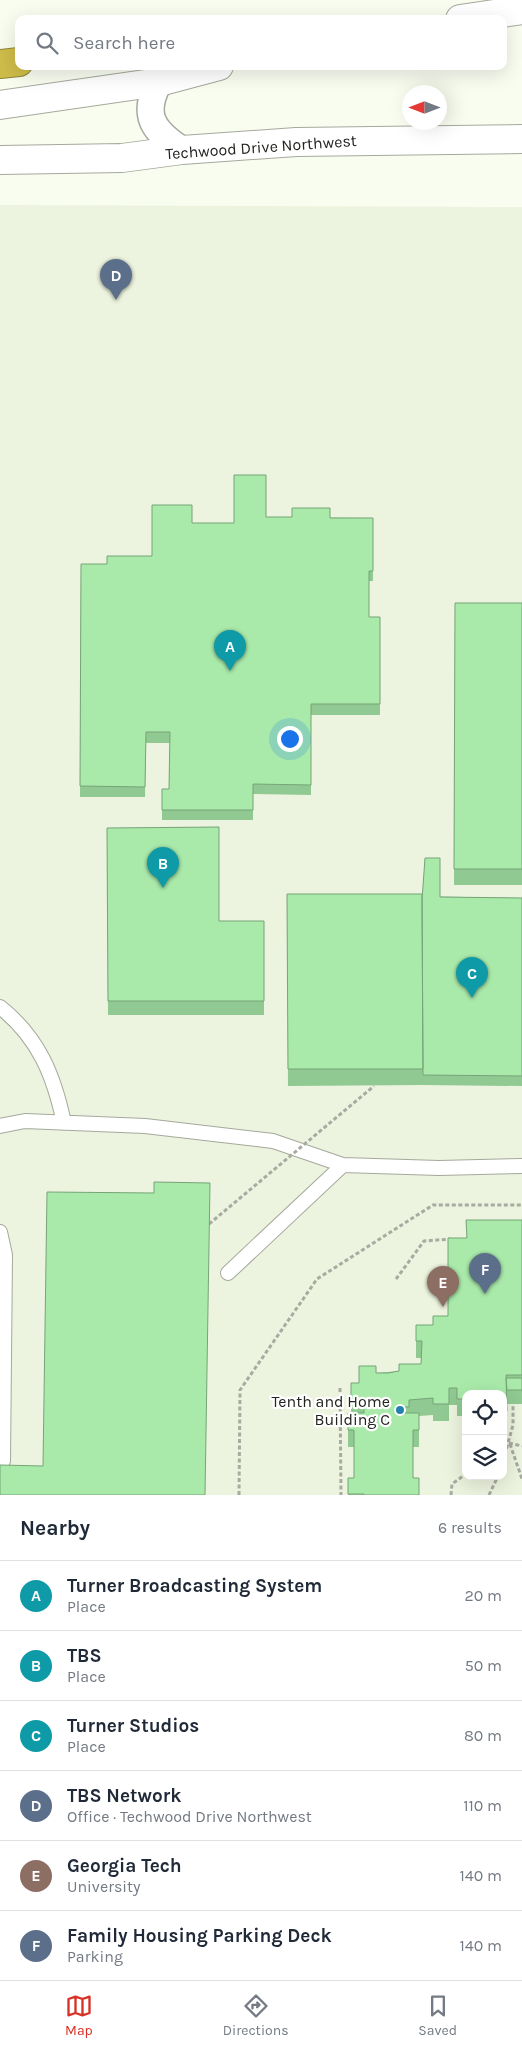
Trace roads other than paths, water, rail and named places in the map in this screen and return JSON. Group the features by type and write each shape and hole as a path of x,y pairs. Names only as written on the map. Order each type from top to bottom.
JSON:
{"highway":[{"path":"0,64 15,62"}],"street":[{"path":"488,15 522,10"},
{"path":"0,105 159,82 204,70"},
{"path":"159,82 151,97 150,110 153,122 159,133 182,150"},
{"name":"Techwood Drive Northwest","path":"0,160 122,158 182,150 296,142 522,139"}],"lane":[{"path":"0,1007 14,1018 37,1048 56,1085 64,1123"},
{"path":"0,1126 25,1121 144,1126 273,1141 343,1165 440,1168 522,1166"},
{"path":"228,1272 343,1165"},
{"path":"0,1232 5,1255 3,1461 0,1466"}],"place":[{"name":"TBS Network","path":"116,300"},
{"name":"Turner Broadcasting System","path":"230,671"},
{"name":"TBS","path":"163,888"},
{"name":"Turner Studios","path":"472,998"},
{"name":"Family Housing Parking Deck","path":"485,1294"},
{"name":"Georgia Tech","path":"443,1307"},
{"name":"Tenth and Home Building C","path":"400,1410"}]}
